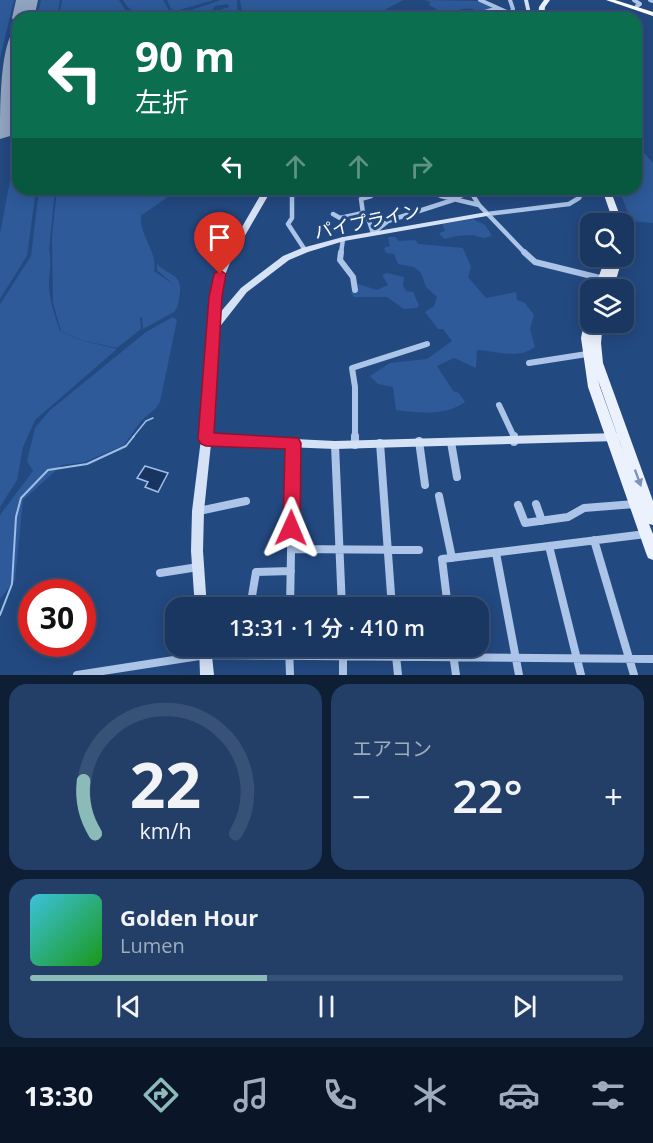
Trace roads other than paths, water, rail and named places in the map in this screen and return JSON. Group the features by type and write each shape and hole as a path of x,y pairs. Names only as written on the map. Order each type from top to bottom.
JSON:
{"highway":[{"path":"609,0 653,12"},
{"path":"619,0 636,3 653,12"}],"main road":[{"path":"601,195 608,213"},
{"path":"608,195 615,213"},
{"path":"587,333 587,354 596,393 653,519"},
{"path":"597,333 598,363 636,504 653,553"}],"street":[{"path":"480,0 504,12"},
{"path":"485,12 499,8"},
{"path":"200,597 198,511 206,439 216,287 220,274 265,195"},
{"path":"292,195 292,218 288,224 305,250"},
{"path":"441,195 479,205"},
{"path":"371,196 361,199 363,213 367,215 373,233 388,220 453,200 461,195"},
{"path":"472,195 524,254 535,262 594,279"},
{"name":"パイプライン","path":"213,328 244,290 286,258 305,250 373,233 487,214 564,205 576,202 582,195"},
{"path":"333,214 340,218 363,213"},
{"path":"343,239 340,260 353,277 355,290"},
{"path":"355,445 355,387 352,368 427,344"},
{"path":"529,363 587,354"},
{"path":"499,405 514,436 514,442"},
{"path":"206,439 355,445 419,441 514,442 617,437"},
{"path":"419,441 425,485"},
{"path":"451,442 457,477"},
{"path":"290,597 293,443"},
{"path":"380,443 391,597"},
{"path":"335,445 341,597"},
{"path":"439,496 452,558"},
{"path":"198,511 246,501"},
{"path":"536,504 542,521"},
{"path":"518,505 525,523 568,517 584,508 636,504"},
{"path":"447,597 442,559 646,534"},
{"path":"594,540 634,675"},
{"path":"549,546 581,675"},
{"path":"291,549 419,550"},
{"path":"496,553 519,675"},
{"path":"160,573 198,567"},
{"path":"252,597 256,572 291,571"},
{"path":"77,675 105,673 178,657"},
{"path":"206,657 207,675"},
{"path":"289,657 290,675"},
{"path":"343,657 343,675"},
{"path":"396,657 398,675"},
{"path":"456,675 453,657 653,659"}],"waterway":[{"path":"133,437 146,421 153,418"},
{"path":"0,615 12,584 16,517 21,498 48,470 87,464 126,446 134,436"}]}
